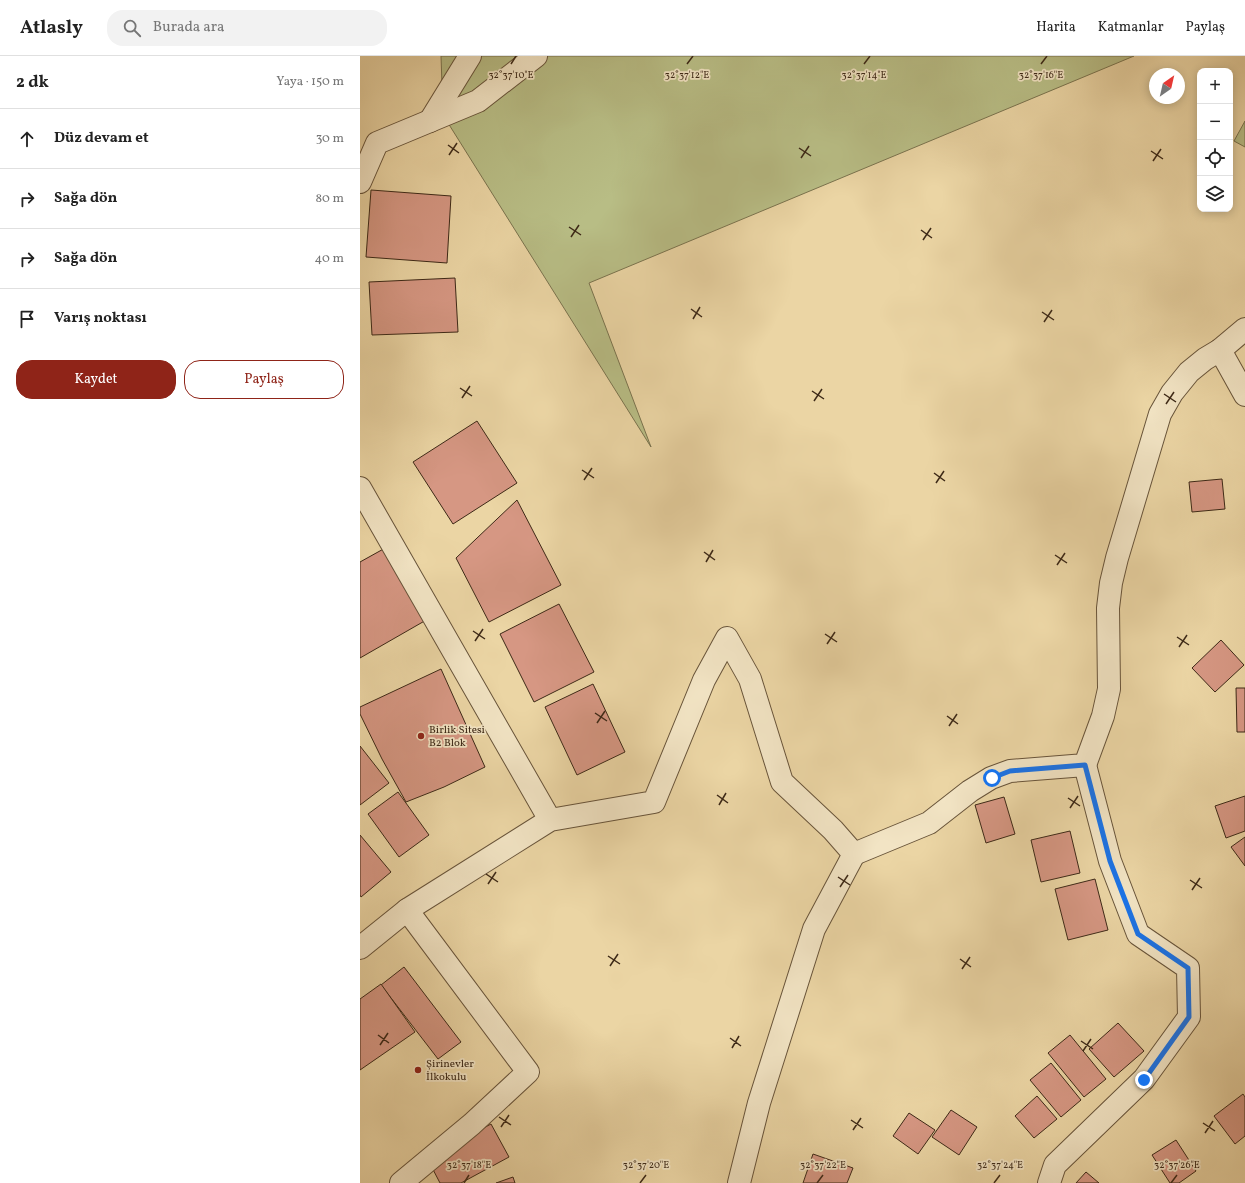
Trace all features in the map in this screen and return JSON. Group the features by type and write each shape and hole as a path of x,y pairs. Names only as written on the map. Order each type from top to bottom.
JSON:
{"street":[{"path":"430,121 470,56"},
{"path":"360,182 377,143 478,101 536,56"},
{"path":"1049,1183 1055,1165 1144,1080 1189,1017 1188,968 1138,934 1110,861 1085,765 1103,716 1109,689 1108,608 1111,583 1160,414 1172,393 1189,372 1205,359 1220,350 1245,329"},
{"path":"1220,350 1245,395"},
{"path":"360,488 550,820"},
{"path":"362,941 407,910 550,820 654,802 704,680 727,638 750,679 782,782 833,830 854,854"},
{"path":"739,1183 759,1102 814,929 854,854 929,823 970,791 992,778 1010,771 1085,765"},
{"path":"407,910 528,1072 411,1179"}],"green space":[{"path":"441,56 1134,56 589,283 651,447 443,115"},
{"path":"1245,121 1245,147 1234,141"}],"building":[{"path":"371,190 451,196 447,263 366,257"},
{"path":"455,278 458,332 372,335 369,282"},
{"path":"477,421 517,483 453,524 413,462"},
{"path":"1222,479 1225,509 1192,512 1189,482"},
{"path":"517,500 561,585 489,622 456,558"},
{"path":"387,547 428,619 360,658 360,562"},
{"path":"559,604 594,672 534,702 500,634"},
{"path":"1221,640 1244,665 1215,692 1192,668"},
{"name":"Birlik Sitesi B2 Blok","path":"441,669 485,767 444,787 406,802 382,759 360,714 360,707"},
{"path":"593,684 625,752 577,775 545,707"},
{"path":"1236,688 1245,688 1245,732 1237,732"},
{"path":"360,746 389,783 360,805"},
{"path":"398,792 429,835 399,857 368,814"},
{"path":"1245,796 1245,831 1226,838 1215,806"},
{"path":"1004,797 1015,834 986,843 975,805"},
{"path":"1070,831 1080,873 1041,882 1031,840"},
{"path":"360,835 391,872 361,897 360,895"},
{"path":"1245,837 1245,866 1231,847"},
{"path":"1095,879 1108,930 1068,940 1055,889"},
{"path":"404,967 461,1042 438,1059 381,985"},
{"path":"381,984 415,1032 360,1070 360,999"},
{"path":"1118,1023 1144,1051 1114,1077 1089,1049"},
{"path":"1070,1035 1106,1079 1084,1097 1048,1053"},
{"path":"1051,1063 1081,1100 1061,1117 1030,1080"},
{"path":"1243,1094 1245,1097 1245,1136 1235,1144 1214,1116"},
{"path":"1037,1096 1057,1119 1034,1138 1015,1116"},
{"path":"951,1110 977,1127 959,1155 932,1137"},
{"path":"909,1113 935,1130 918,1154 893,1136"},
{"path":"491,1124 509,1157 461,1183 440,1183 427,1158"},
{"path":"1176,1140 1196,1171 1179,1183 1170,1183 1152,1155"},
{"path":"813,1154 853,1168 847,1183 803,1183"},
{"path":"1086,1172 1099,1183 1076,1183"},
{"path":"513,1177 515,1183 496,1183"}],"place":[{"name":"Birlik Sitesi B2 Blok","path":"421,736"},
{"name":"Şirinevler İlkokulu","path":"418,1070"}],"route":[{"path":"992,778 1010,771 1085,765 1110,861 1138,934 1188,968 1189,1017 1144,1080"}]}
